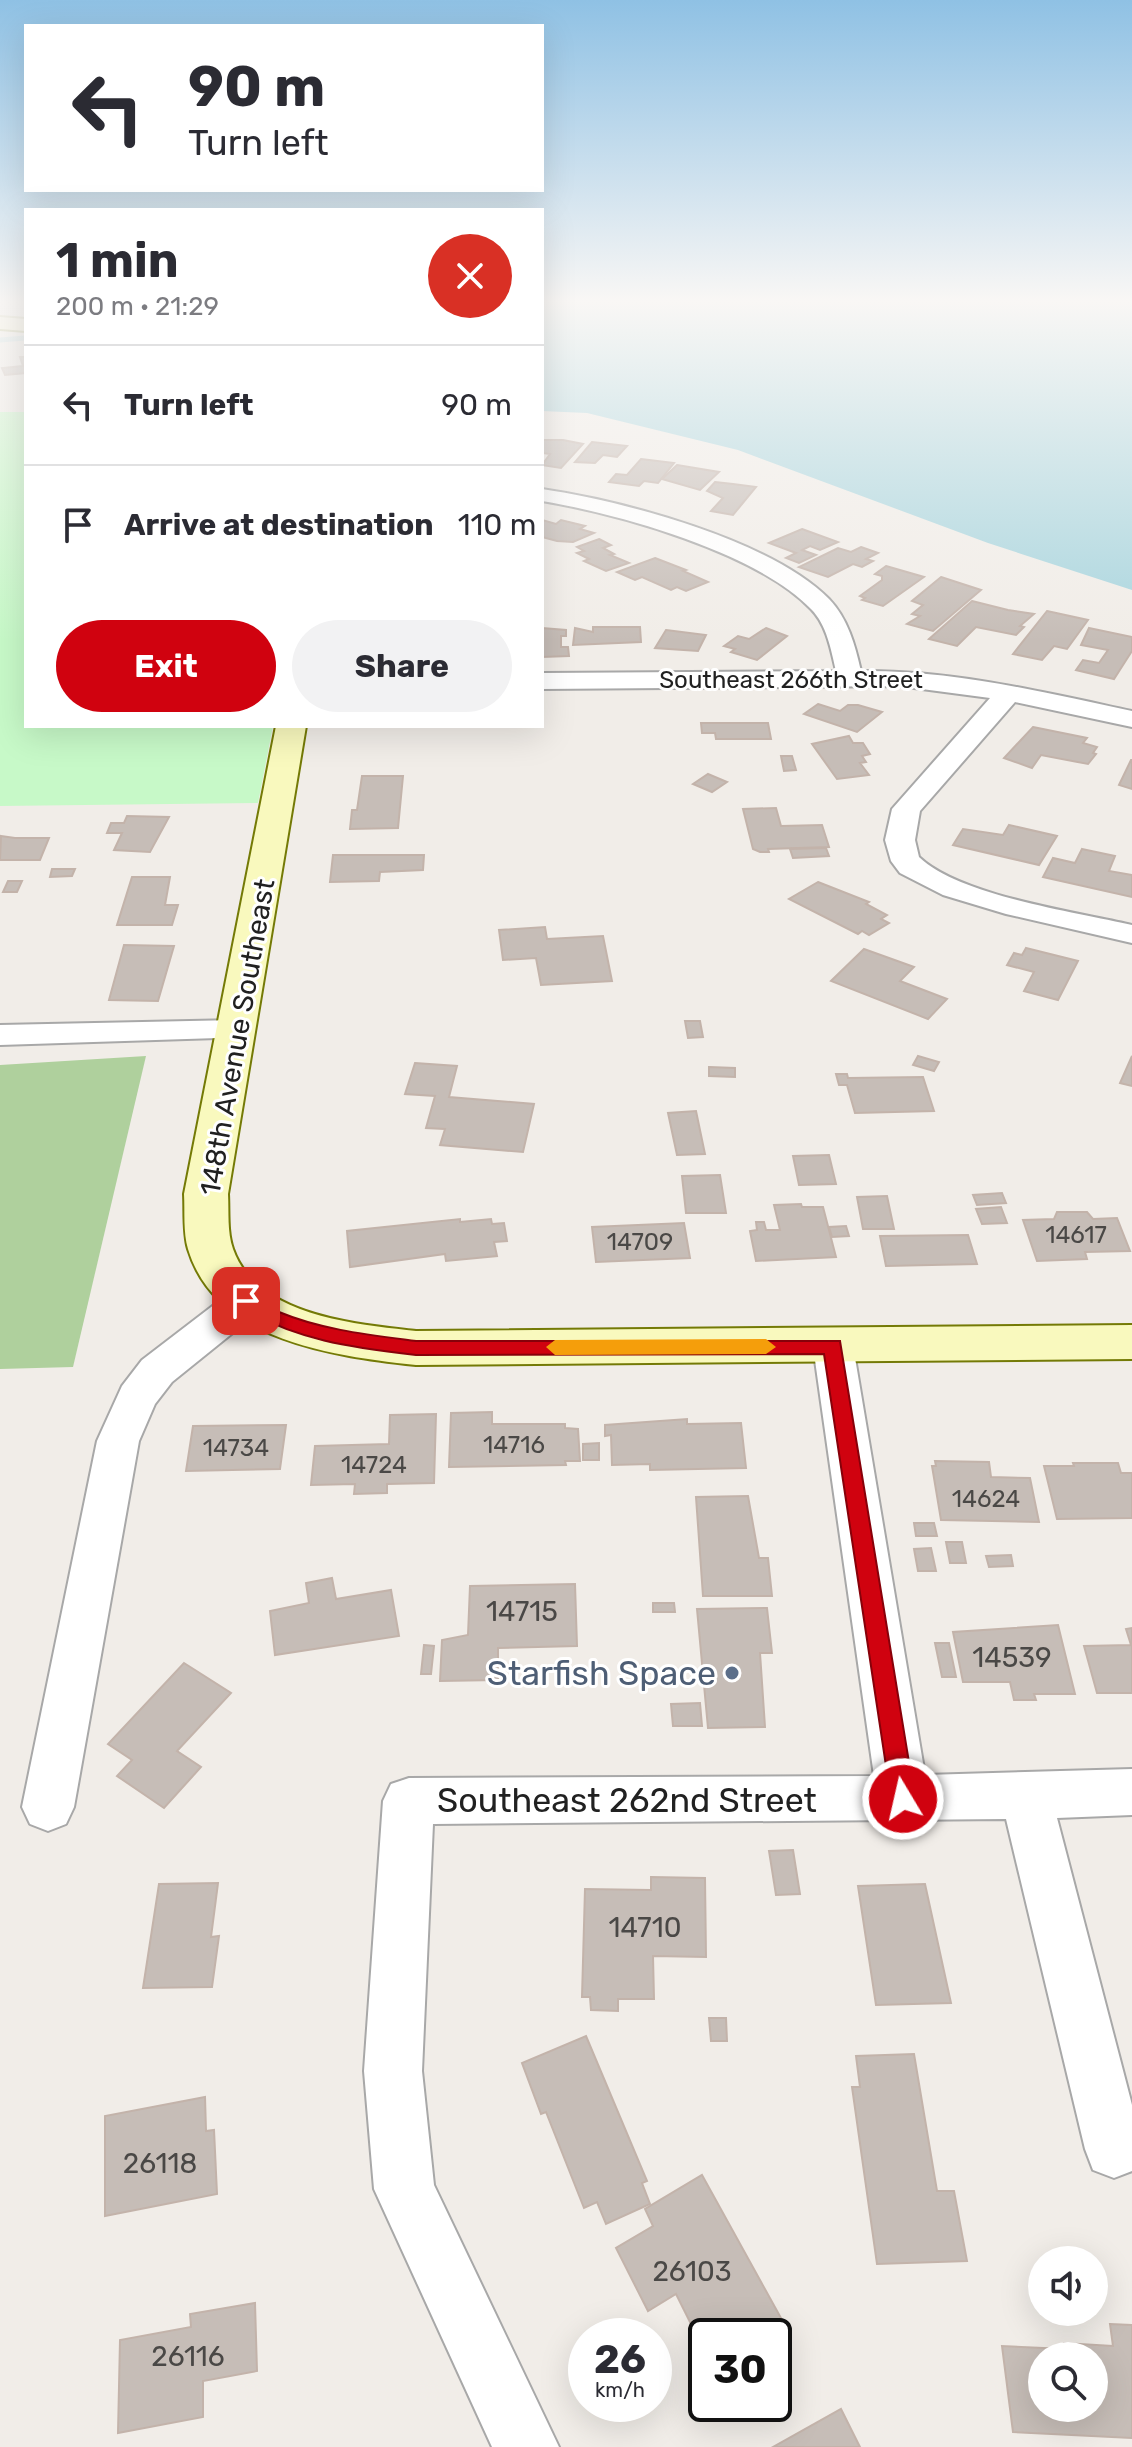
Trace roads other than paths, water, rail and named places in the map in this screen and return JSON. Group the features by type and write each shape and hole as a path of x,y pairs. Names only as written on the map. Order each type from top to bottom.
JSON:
{"street":[{"path":"544,495 643,517 780,576 819,602 837,627 850,677"},
{"name":"Southeast 266th Street","path":"544,681 850,677 939,681 1132,719"},
{"path":"1009,693 906,809 899,832 902,852 910,866 938,882 1002,902 1132,934"},
{"name":"148th Avenue Southeast","path":"246,1301 211,1251 206,1194 291,728"},
{"path":"0,1035 237,1030"},
{"path":"48,1807 118,1441 137,1397 157,1371 246,1301 270,1316 304,1327 355,1341 416,1348 1132,1342"},
{"path":"833,1346 903,1799"},
{"name":"Southeast 262nd Street","path":"526,2447 404,2189 393,2071 409,1801 903,1799 1132,1792"},
{"path":"1025,1794 1114,2149"}],"water":[{"path":"588,413 1132,413 1132,590 988,543 738,450"}],"place":[{"name":"Starfish Space","path":"732,1673"}]}
